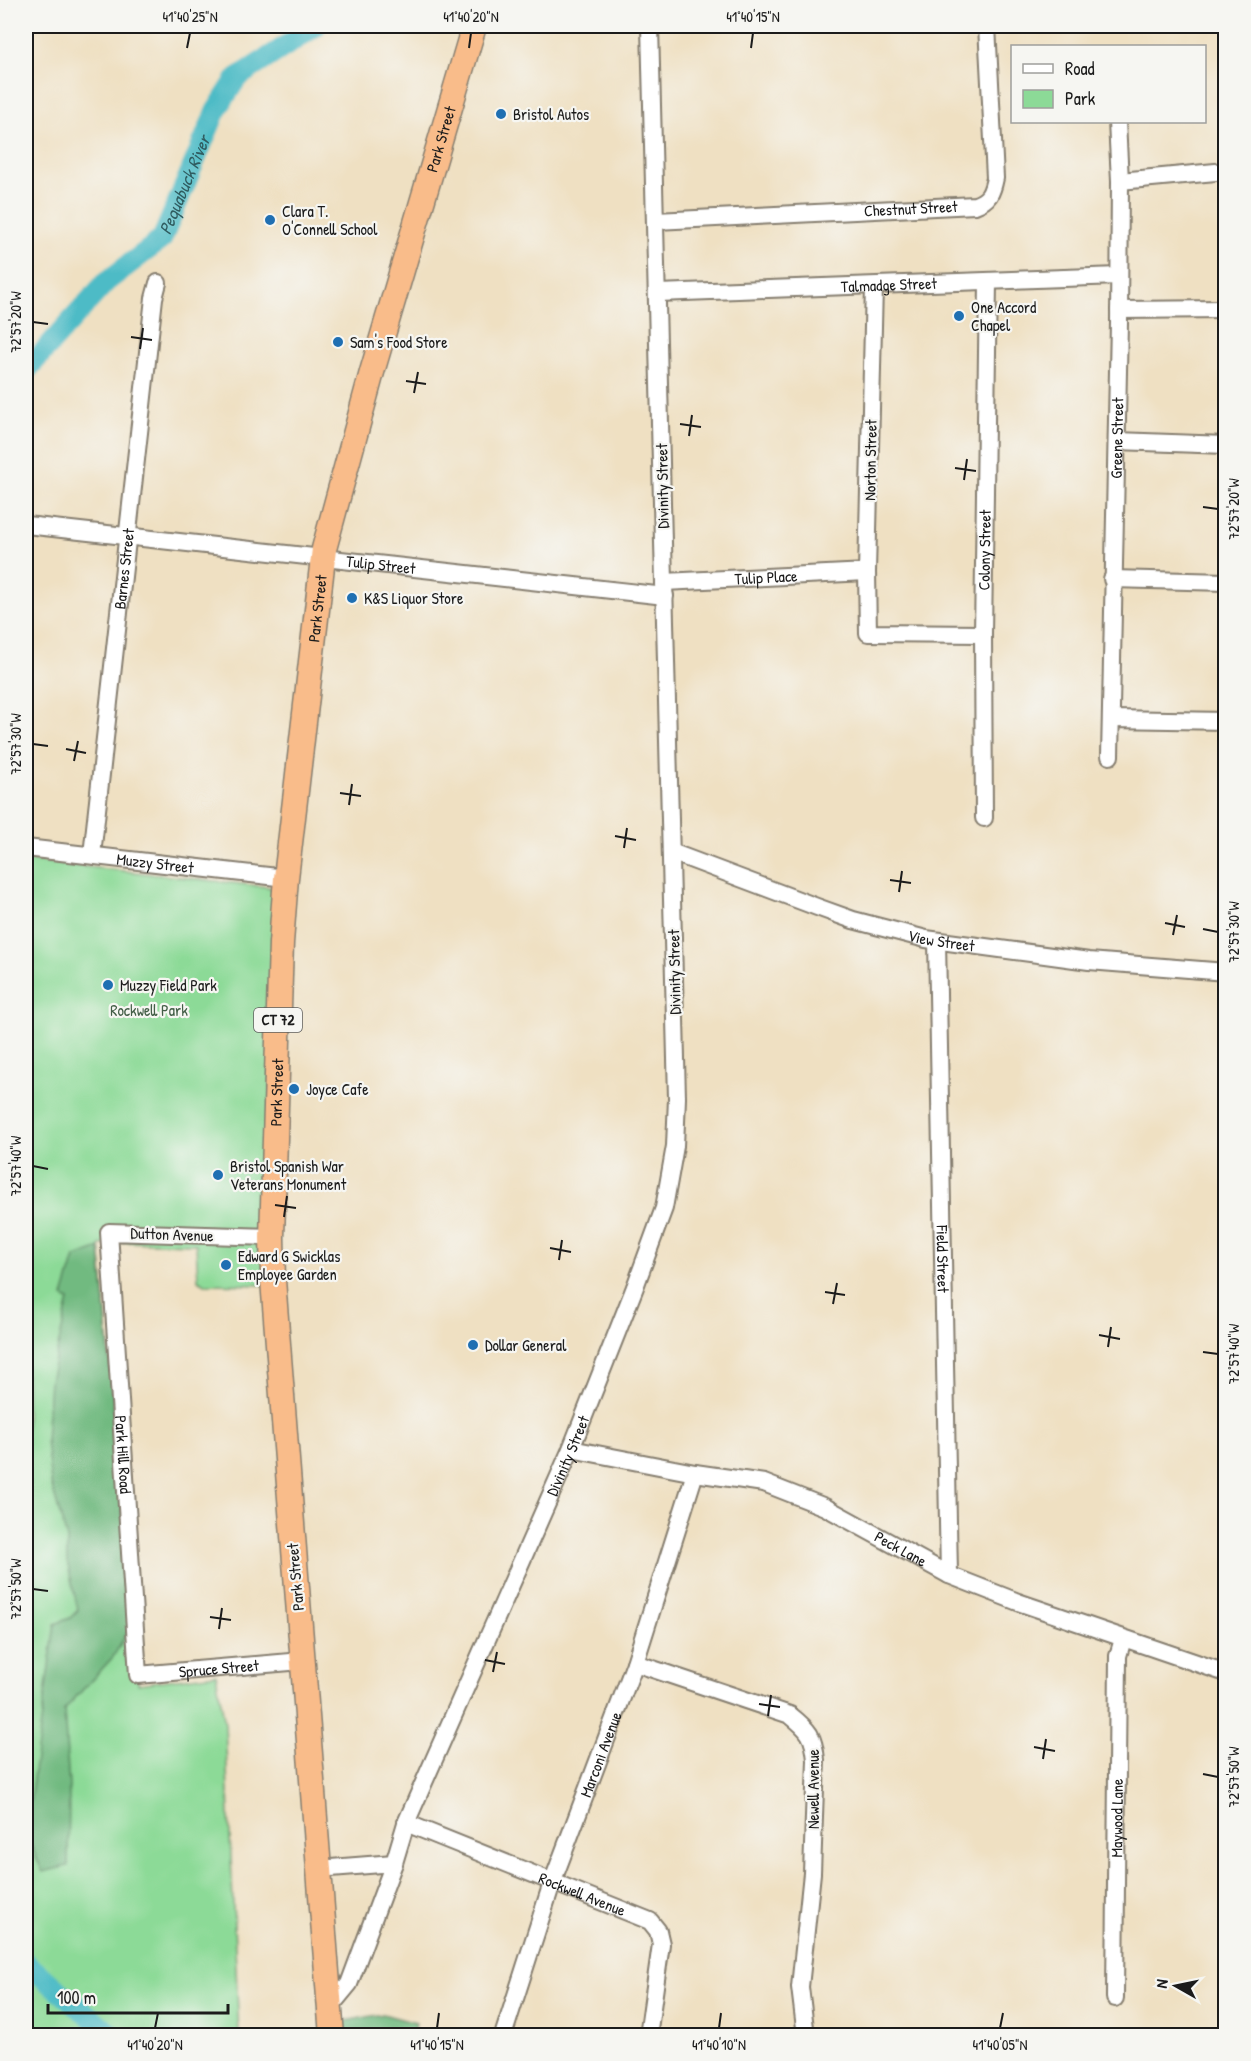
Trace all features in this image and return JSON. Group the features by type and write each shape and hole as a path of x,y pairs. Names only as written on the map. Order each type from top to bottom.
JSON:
{"highway":[{"name":"Park Street","path":"332,2036 279,1378 272,1237 281,943 286,878 323,557 372,372 474,26"}],"street":[{"name":"Divinity Street","path":"330,2007 349,1984 394,1863 406,1823 571,1449 664,1208 675,1146 677,1098 650,26"},
{"name":"Chestnut Street","path":"656,221 975,205 988,198 993,190 995,178 987,26"},
{"name":"Greene Street","path":"1110,756 1119,310 1120,181 1117,123"},
{"path":"1120,181 1226,171"},
{"name":"Talmadge Street","path":"658,293 1119,276"},
{"name":"Colony Street","path":"984,818 983,634 988,282"},
{"name":"Barnes Street","path":"92,855 154,298 158,284"},
{"name":"Norton Street","path":"874,286 867,572 868,633 983,634"},
{"path":"1119,310 1226,309"},
{"path":"1117,441 1226,445"},
{"name":"Tulip Street","path":"26,525 323,557 664,589"},
{"name":"Tulip Place","path":"664,589 867,572"},
{"path":"1113,579 1226,582"},
{"path":"1111,719 1226,721"},
{"name":"Muzzy Street","path":"26,848 286,878"},
{"name":"View Street","path":"671,852 853,920 937,941 1089,961 1226,972"},
{"name":"Field Street","path":"937,941 949,1575"},
{"name":"Dutton Avenue","path":"109,1232 272,1237"},
{"name":"Park Hill Road","path":"109,1232 138,1675"},
{"name":"Peck Lane","path":"571,1449 695,1473 764,1483 825,1507 949,1575 1123,1639 1226,1673"},
{"name":"Marconi Avenue","path":"503,2036 552,1883 635,1663 695,1473"},
{"name":"Maywood Lane","path":"1114,1998 1118,1656 1123,1639"},
{"name":"Spruce Street","path":"138,1675 302,1661"},
{"name":"Newell Avenue","path":"635,1663 790,1715 808,1729 814,1743 816,1760 812,1873 800,1987 806,2036"},
{"name":"Rockwell Avenue","path":"406,1823 650,1921 658,1931 661,1944 648,2036"},
{"path":"318,1869 394,1863"}],"green space":[{"name":"Rockwell Park","path":"26,860 269,887 275,890 266,1285 205,1284 198,1280 196,1244 122,1242 100,1245 138,1684 216,1674 225,1724 239,2035 26,2035"},
{"path":"100,1248 132,1624 113,1657 64,1710 69,1786 68,1866 43,1872 26,1835 26,1828 55,1624 70,1618 78,1610 67,1561 67,1539 51,1483 46,1441 50,1381 69,1300 63,1297 75,1257"},
{"path":"383,2014 416,2023 413,2035 346,2035 344,2021"}],"waterway":[{"name":"Pequabuck River","path":"26,371 106,282 162,239 216,111 237,78 316,26"},
{"name":"Pequabuck River","path":"26,1963 113,2036"}],"place":[{"name":"Bristol Autos","path":"501,114"},
{"name":"Clara T. O'Connell School","path":"270,220"},
{"name":"One Accord Chapel","path":"959,316"},
{"name":"Sam's Food Store","path":"338,342"},
{"name":"K&S Liquor Store","path":"352,598"},
{"name":"Muzzy Field Park","path":"108,985"},
{"name":"Joyce Cafe","path":"294,1089"},
{"name":"Bristol Spanish War Veterans Monument","path":"218,1175"},
{"name":"Edward G Swicklas Employee Garden","path":"226,1265"},
{"name":"Dollar General","path":"473,1345"}]}
